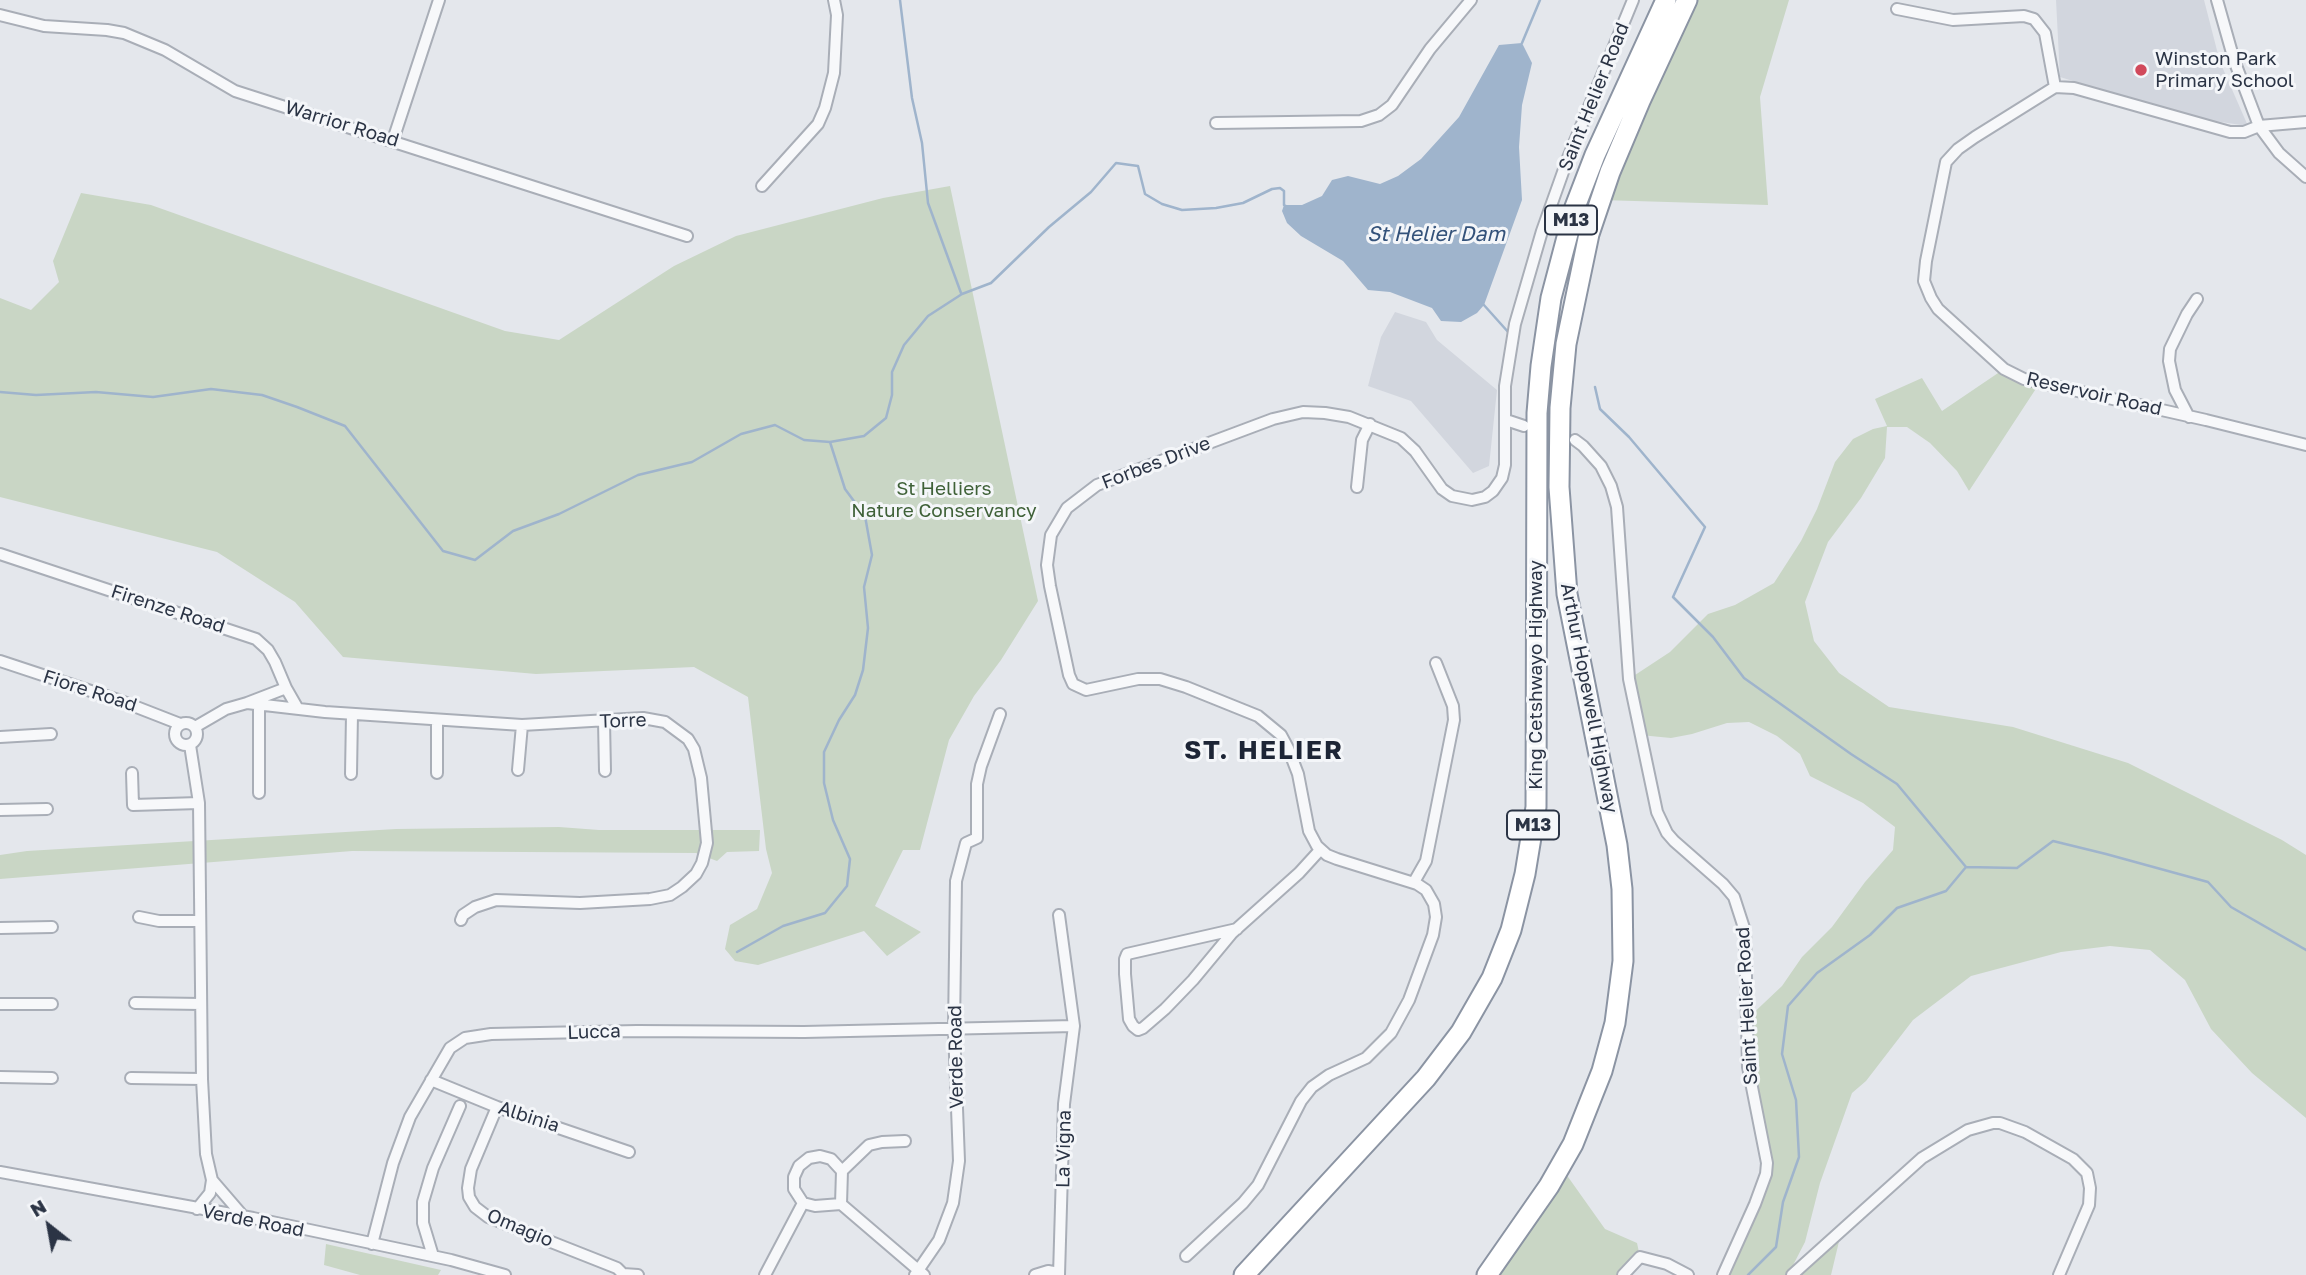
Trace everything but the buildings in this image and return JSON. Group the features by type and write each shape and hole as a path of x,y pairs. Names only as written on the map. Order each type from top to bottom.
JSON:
{"highway":[{"name":"King Cetshwayo Highway","path":"1244,1275 1427,1082 1461,1032 1492,978 1511,930 1522,890 1536,807 1537,413 1551,298 1575,207 1595,155 1666,0"},
{"name":"King Cetshwayo Highway","path":"1562,551 1559,487 1560,408 1566,344 1577,285 1589,234 1610,172 1687,0"},
{"name":"Arthur Hopewell Highway","path":"1487,1275 1561,1167 1578,1133 1602,1071 1615,1023 1623,961 1622,889 1617,845 1576,642 1562,551"}],"street":[{"path":"393,140 439,0"},
{"path":"762,186 818,124 825,108 834,73 834,0"},
{"path":"1216,123 1360,121 1379,115 1392,105 1430,49 1471,0"},
{"name":"Saint Helier Road","path":"1506,420 1505,386 1510,345 1542,231 1568,158 1633,0"},
{"path":"2217,0 2234,60 2259,125 2279,153 2306,177"},
{"path":"1897,9 1953,20 2024,16 2034,19 2045,33 2055,87 2067,87 2230,132 2244,132 2259,125 2306,122"},
{"name":"Warrior Road","path":"0,15 44,26 124,33 165,50 235,91 687,236"},
{"name":"Reservoir Road","path":"2055,87 1975,136 1946,162 1924,275 1931,298 1938,309 2004,369 2024,379 2189,416 2306,446"},
{"path":"2189,416 2175,390 2169,361 2170,349 2197,299"},
{"name":"Forbes Drive","path":"1321,850 1309,831 1298,774 1285,741 1270,724 1226,702 1160,679 1138,679 1086,690 1073,684 1050,586 1048,552 1056,524 1067,508 1090,489 1107,481 1284,416 1303,412 1325,412 1370,424 1401,438 1410,445 1442,489 1459,499 1485,497 1503,478 1506,420"},
{"path":"1506,420 1524,426"},
{"path":"1357,487 1362,440 1370,424"},
{"name":"Saint Helier Road","path":"1575,440 1601,466 1618,507 1629,679 1657,812 1674,841 1734,897 1745,932 1748,1067 1767,1163 1766,1174 1755,1203 1723,1275"},
{"name":"Firenze Road","path":"0,554 248,635 268,650 298,709"},
{"name":"Fiore Road","path":"0,661 195,727"},
{"path":"1413,882 1426,861 1454,720 1453,706 1436,663"},
{"path":"180,724 174,732 176,741 185,746 190,745 197,737 195,727 220,711 259,701 286,688"},
{"path":"259,701 260,793"},
{"name":"Torre","path":"259,701 298,709 352,714 522,725 643,718 660,720 683,733 692,744 701,778 707,825 706,853 696,874 676,891 650,900 580,903 496,901 475,907 461,919"},
{"path":"351,774 352,714"},
{"name":"Verde Road","path":"919,1273 942,1232 953,1203 957,1177 954,1029 956,881 966,843 977,838 977,784 1000,714"},
{"path":"437,720 437,774"},
{"path":"604,721 605,771"},
{"path":"518,770 522,725"},
{"path":"0,737 51,734"},
{"path":"190,745 199,803 202,1079 206,1154 212,1180 210,1194 197,1209"},
{"path":"132,773 132,804 199,803"},
{"path":"0,810 47,809"},
{"path":"1186,1256 1243,1203 1258,1185 1301,1101 1311,1087 1329,1075 1366,1058 1391,1033 1409,1000 1435,927 1434,904 1426,890 1413,882 1337,859 1321,850 1237,929 1165,1009 1140,1030 1133,1026 1129,1019 1126,955 1150,947 1237,929"},
{"name":"La Vigna","path":"1035,1275 1048,1271 1059,1274 1064,1104 1074,1027 1059,915"},
{"path":"139,917 159,921 200,921"},
{"path":"0,928 52,928"},
{"path":"0,1003 52,1004"},
{"path":"135,1003 201,1004"},
{"path":"954,1029 1074,1027"},
{"name":"Lucca","path":"372,1244 394,1163 410,1117 455,1043 465,1038 491,1034 954,1029"},
{"path":"0,1077 52,1079"},
{"path":"131,1078 202,1079"},
{"name":"Albinia","path":"431,1080 497,1107 629,1152"},
{"path":"433,1256 423,1223 423,1202 433,1168 460,1106"},
{"name":"Omagio","path":"497,1107 471,1168 468,1188 469,1197 475,1207 488,1217 617,1268 624,1275"},
{"path":"1792,1275 1923,1158 1968,1130 1993,1122 2025,1132 2073,1159 2087,1173 2089,1205 2059,1275"},
{"path":"842,1171 869,1145 905,1141"},
{"path":"841,1204 842,1171 826,1157 813,1157 804,1161 796,1171 793,1182 794,1189 803,1203 816,1206 841,1204 919,1273"},
{"name":"Verde Road","path":"0,1172 243,1216 433,1256 505,1275"},
{"path":"212,1180 243,1216"},
{"path":"765,1275 803,1203"},
{"path":"1623,1275 1640,1257 1667,1264 1688,1275"},
{"path":"624,1275 638,1275"}],"shaded area":[{"name":"Winston Park Primary School","path":"2056,0 2204,0 2220,62 2248,126 2194,118 2060,77"},
{"path":"1395,312 1426,322 1437,340 1497,390 1489,466 1473,473 1411,401 1368,386 1381,337"}],"green space":[{"path":"1687,0 1789,0 1760,97 1768,205 1601,200"},
{"name":"St Helliers Nature Conservancy","path":"950,186 1038,601 1001,660 974,696 949,740 920,850 903,850 875,906 921,932 887,956 864,931 758,965 735,961 725,949 730,925 757,909 772,873 766,849 748,697 694,667 536,674 343,657 295,602 217,552 0,497 0,298 31,310 59,282 53,261 81,193 151,205 505,331 559,340 674,266 736,236 883,198"},
{"path":"2004,369 2039,384 1969,491 1957,471 1930,443 1907,427 1887,427 1885,458 1861,498 1828,542 1805,602 1814,641 1839,673 1889,707 2013,727 2128,763 2282,840 2306,855 2306,1118 2252,1073 2211,1029 2185,980 2150,950 2110,946 2061,952 1971,976 1913,1020 1866,1081 1852,1093 1820,1183 1805,1242 1788,1275 1723,1275 1766,1174 1746,1020 1782,986 1802,957 1832,927 1893,850 1895,827 1863,803 1810,776 1800,754 1777,736 1749,722 1727,723 1671,738 1640,735 1629,679 1670,652 1708,614 1735,605 1774,583 1801,541 1835,462 1853,439 1873,429 1887,426 1875,399 1922,378 1942,411"},
{"path":"559,827 599,830 760,830 759,851 727,852 717,861 696,853 352,851 0,879 0,855 27,851 396,829"},
{"path":"1561,1167 1605,1229 1637,1243 1640,1257 1623,1275 1487,1275"},
{"path":"1841,1233 1831,1275 1792,1275"},
{"path":"326,1244 441,1270 438,1275 360,1275 324,1265"}],"water":[{"name":"St Helier Dam","path":"1522,43 1532,63 1522,105 1519,147 1522,200 1484,305 1477,313 1461,322 1441,321 1432,308 1390,292 1368,290 1343,261 1301,236 1287,223 1282,211 1284,205 1302,205 1322,196 1332,180 1348,176 1380,184 1398,176 1421,159 1459,117 1499,45"}],"waterway":[{"path":"900,0 912,98 922,143 928,203 961,293"},
{"path":"1522,43 1540,0"},
{"path":"0,392 36,395 96,392 153,397 211,389 262,395 297,407 345,426 443,551 475,560 513,531 559,514 638,475 692,462 741,434 775,425 804,440 830,442 864,436 886,418 892,395 892,372 904,345 928,316 962,294 991,283 1049,227 1091,192 1116,163 1138,166 1145,194 1162,204 1182,210 1243,203 1280,188 1284,191 1286,206"},
{"path":"1483,304 1509,333"},
{"path":"1595,387 1600,409 1629,437 1705,527 1673,597 1713,637 1744,678 1897,784 1966,867 2017,868 2053,841 2208,882 2231,907 2306,950"},
{"path":"737,952 783,926 825,913 847,886 850,859 833,820 824,783 824,752 839,720 855,695 863,670 868,628 864,587 872,555 865,516 845,489 830,442"},
{"path":"1748,1275 1776,1247 1783,1202 1799,1157 1796,1100 1782,1054 1788,1006 1817,973 1870,935 1897,908 1946,891 1966,867"}],"place":[{"name":"Winston Park Primary School","path":"2141,70"}],"district":[{"name":"ST. HELIER","path":"1264,751"}]}
